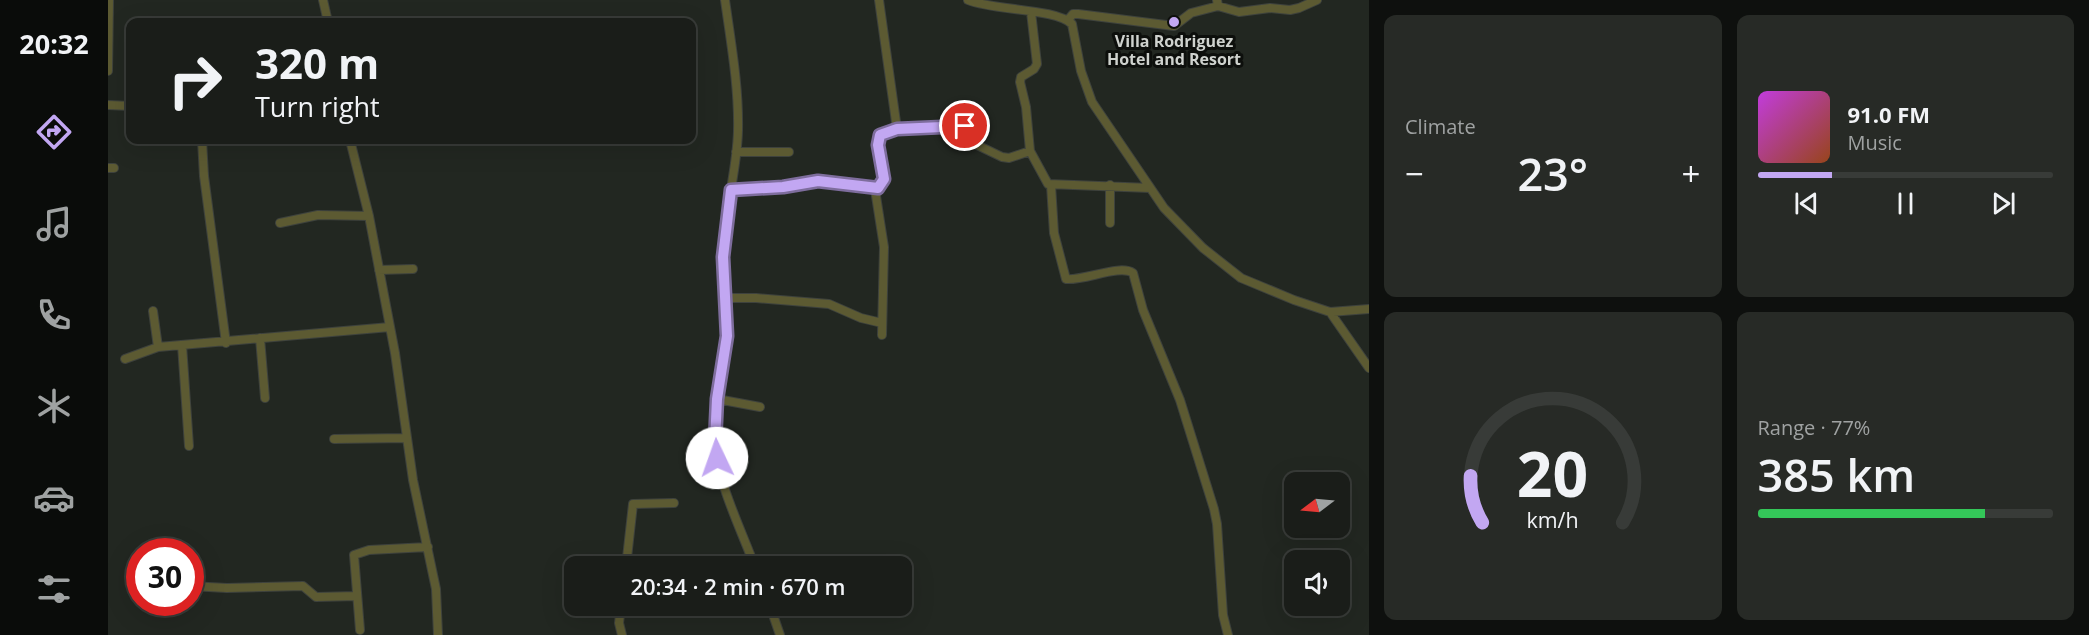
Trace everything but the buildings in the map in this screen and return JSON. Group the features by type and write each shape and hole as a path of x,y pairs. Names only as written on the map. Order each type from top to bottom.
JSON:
{"street":[{"path":"108,71 109,0"},
{"path":"323,0 327,18"},
{"path":"724,0 731,38 738,116 736,152 723,257 727,336 717,399 715,442 717,458 729,500 751,556"},
{"path":"879,0 897,129"},
{"path":"968,0 1068,20 1074,27 1081,71 1092,102 1164,208 1203,248 1235,274 1294,300 1330,312 1369,309"},
{"path":"1068,20 1073,14 1078,14 1174,26 1191,13 1218,3 1239,12 1270,8 1290,10 1317,0"},
{"path":"1031,12 1037,64 1034,69 1021,77 1020,82 1026,107 1030,151 1045,181 1050,185 1150,188"},
{"path":"108,105 126,106"},
{"path":"882,336 884,247 877,205 878,188 884,177 878,138 883,133 897,129 967,126 977,145 1002,157 1009,158 1030,151"},
{"path":"202,144 204,176 226,343"},
{"path":"351,144 369,216 400,383 413,480 436,589 438,635"},
{"path":"736,152 789,152"},
{"path":"731,190 783,187 818,181 878,188"},
{"path":"1050,185 1054,233 1066,279 1123,270 1133,273 1146,321 1178,393 1214,509 1223,615 1228,635"},
{"path":"1110,185 1110,223"},
{"path":"280,223 318,215 369,216"},
{"path":"379,270 412,269"},
{"path":"726,298 829,304 861,318 882,322"},
{"path":"153,311 158,347"},
{"path":"1330,312 1369,368"},
{"path":"125,359 158,347 226,343 390,327"},
{"path":"260,338 265,398"},
{"path":"182,345 189,446"},
{"path":"717,399 760,407"},
{"path":"334,439 406,438"},
{"path":"627,556 633,504 674,503"},
{"path":"360,630 354,555 369,550 428,547"},
{"path":"204,587 303,586 316,597 357,596"},
{"path":"620,616 622,635"},
{"path":"773,616 780,635"}],"place":[{"name":"Villa Rodriguez Hotel and Resort","path":"1174,22"}],"route":[{"path":"717,458 715,442 717,399 722,380 727,336 723,257 731,190 768,186 783,187 818,181 878,188 884,179 877,141 880,135 897,129 965,126"}]}
